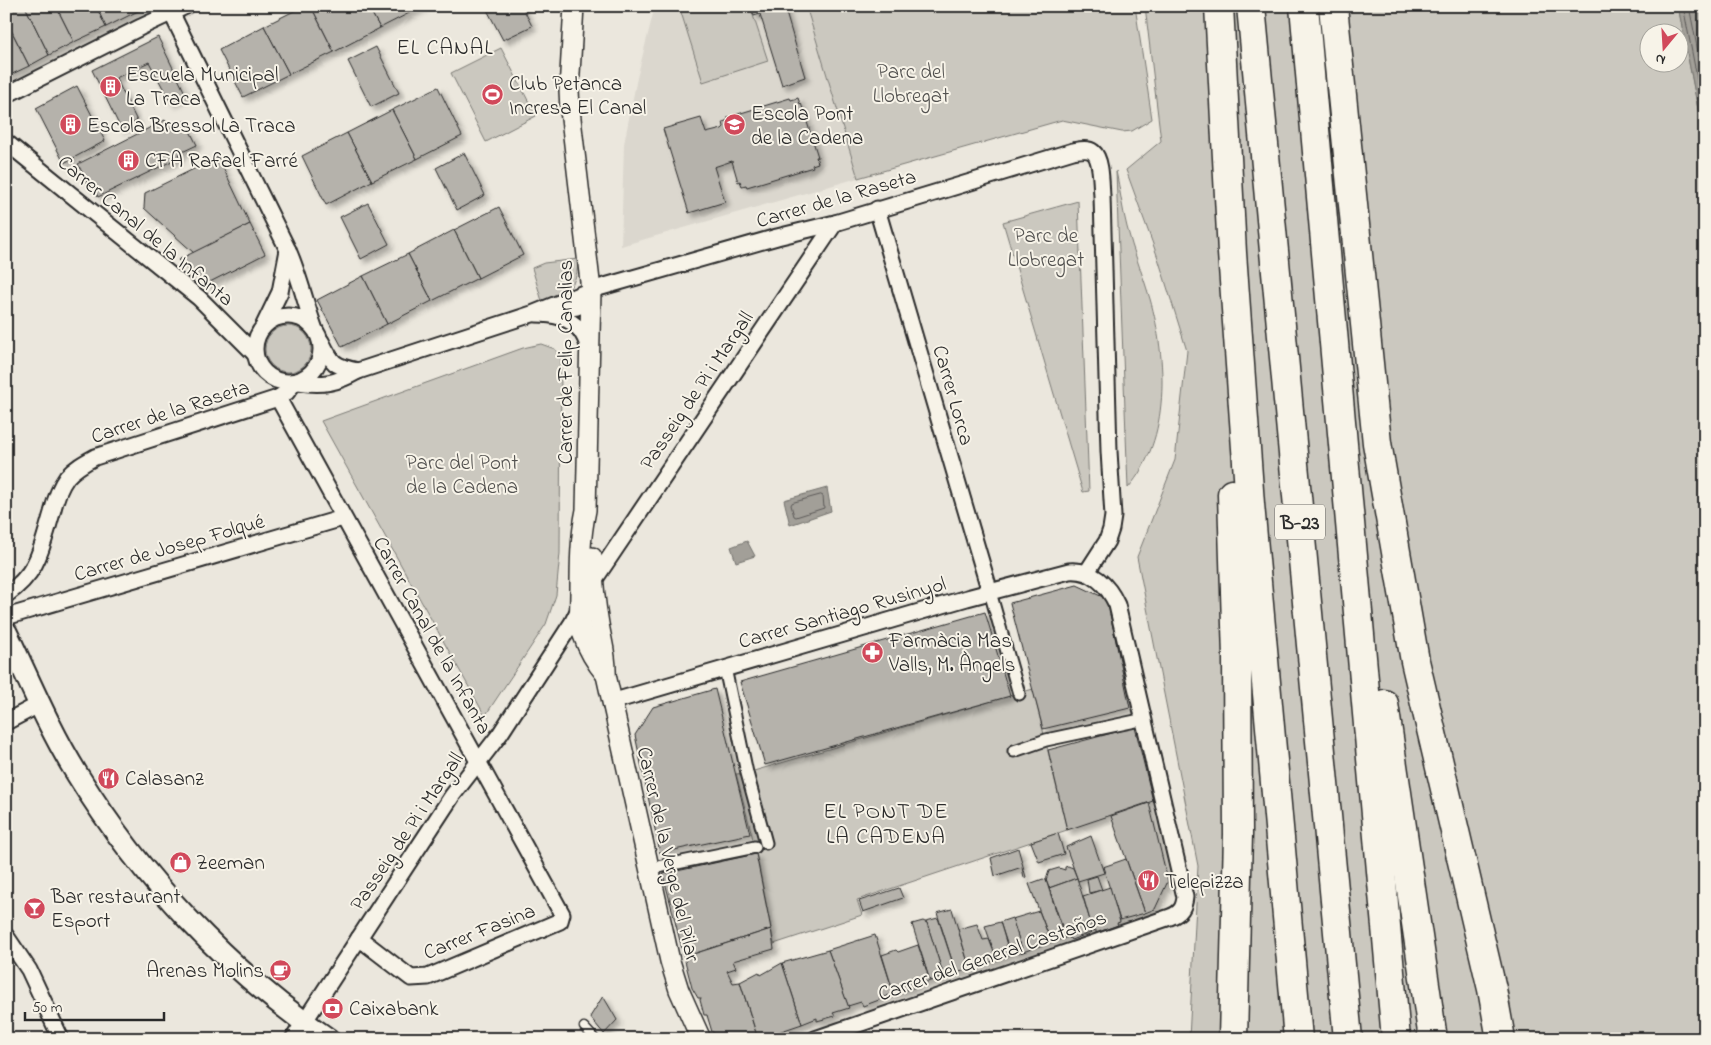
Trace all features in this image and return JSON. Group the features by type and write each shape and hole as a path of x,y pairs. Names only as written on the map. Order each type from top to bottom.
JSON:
{"highway":[{"path":"1219,6 1232,253 1250,504 1298,1039"},
{"name":"B-23","path":"1251,6 1348,1039"},
{"name":"B-23","path":"1304,6 1396,1039"},
{"path":"1333,6 1377,444 1415,661 1492,989 1501,1039"},
{"path":"1232,253 1228,380 1237,657 1238,824 1233,1039"},
{"path":"1358,606 1379,674 1433,1039"},
{"path":"1492,989 1511,1039"}],"main road":[{"path":"6,632 40,704 81,780 124,844 189,920 229,960 264,991 299,1030 328,1039"}],"street":[{"path":"6,94 170,9 186,6"},
{"name":"Carrer de Felip Canalias","path":"574,6 569,90 570,110 591,290 586,510 581,537 578,617"},
{"path":"170,9 288,250 296,268 304,301 316,332 331,361 345,368 358,371"},
{"name":"Carrer Canal de la Infanta","path":"6,142 199,298 255,354"},
{"name":"Carrer de la Raseta","path":"591,290 768,239 834,223 1073,151 1087,149 1093,152 1099,162 1102,196 1107,395 1113,516 1107,540 1087,572"},
{"name":"Carrer Lorca","path":"877,209 990,592"},
{"name":"Passeig de Pi i Margall","path":"593,582 834,223"},
{"path":"288,250 280,292 258,334 255,344 258,365 271,379 280,382 314,384 333,382 358,371 532,314 578,307 591,290"},
{"path":"532,314 549,314 571,323 580,329 590,348"},
{"path":"264,325 273,319 284,316 295,316 305,320 316,332 320,351 317,366 310,375 297,382 278,398"},
{"name":"Carrer de la Raseta","path":"6,595 23,582 32,571 38,559 57,496 67,478 78,466 95,456 278,398"},
{"name":"Carrer Canal de la Infanta","path":"278,398 562,914"},
{"name":"Carrer de Felip Canalias","path":"586,510 592,540 593,582"},
{"name":"Carrer de Josep Folqué","path":"6,617 343,518"},
{"name":"Carrer Santiago Rusinyol","path":"611,702 990,592 1069,571 1087,572"},
{"path":"1014,751 1046,740 1145,719 1117,605 1107,586 1087,572"},
{"name":"Carrer de la Verge del Pilar","path":"593,582 607,660 606,675 611,702 648,869 670,961 679,990 701,1039"},
{"path":"990,592 1018,694"},
{"path":"578,617 590,623 593,638 605,651"},
{"name":"Passeig de Pi i Margall","path":"299,1030 452,796 500,734 578,617"},
{"name":"Carrer de la Verge del Pilar","path":"578,617 582,634 596,664 606,675"},
{"path":"648,869 760,845 748,773 725,668"},
{"path":"6,722 40,704"},
{"name":"Carrer del General Castaños","path":"815,1039 1170,917 1182,910 1185,897 1145,719"},
{"name":"Carrer Fasina","path":"359,938 411,978 428,977 560,921 562,914"},
{"path":"6,936 29,970 61,1039"}],"lane":[{"path":"584,1026 594,1039"}],"shaded area":[{"name":"Escola Pont de la Cadena","path":"655,6 806,6 858,178 621,246 624,144 637,78"}],"green space":[{"path":"679,6 750,6 768,61 703,82"},
{"name":"Parc del Llobregat","path":"806,6 1135,6 1152,119 1132,131 1122,132 1062,120 858,178"},
{"path":"1145,6 1678,6 1681,22 1638,22 1638,72 1688,72 1688,57 1705,145 1705,1039 1189,1039 1198,866 1137,557 1175,460 1187,351 1158,258 1126,170 1161,141"},
{"name":"Club Petanca Incresa El Canal","path":"501,48 536,116 486,142 451,73"},
{"path":"1116,171 1127,227 1156,322 1162,372 1162,398 1152,446 1142,468 1128,488"},
{"name":"Parc de Llobregat","path":"1078,201 1089,491 1083,492 1003,222"},
{"path":"578,259 576,276 569,288 558,296 542,301 532,268 544,263"},
{"path":"288,326 301,330 307,336 311,349 307,362 301,368 288,372 275,368 269,362 265,349 269,336 275,330"},
{"name":"Parc del Pont de la Cadena","path":"541,344 555,349 561,358 560,553 556,595 546,624 485,716 321,421 523,348"},
{"path":"1033,689 1067,830 857,900 862,915 774,944 755,847 736,774 747,773"}],"water":[{"path":"1678,6 1705,6 1705,145 1688,57 1688,22 1681,22"},
{"path":"827,488 831,511 790,525 784,500"},
{"path":"747,541 755,556 736,562 731,547"}],"building":[{"path":"6,6 25,6 49,55 29,66 6,20"},
{"path":"25,6 56,6 74,42 49,55"},
{"path":"56,6 96,6 106,27 74,42"},
{"path":"96,6 145,6 146,7 106,27"},
{"path":"304,6 311,6 334,52 289,74 264,26"},
{"path":"311,6 368,6 380,28 334,52"},
{"path":"368,6 423,6 380,28"},
{"path":"485,6 522,6 532,26 503,40"},
{"path":"751,6 784,6 805,77 782,85 760,14 754,16"},
{"path":"6,20 29,66 6,77"},
{"path":"264,26 289,74 243,97 219,50"},
{"name":"Escuela Municipal La Traca","path":"158,37 186,95 171,103 149,62 116,78 137,121 121,129 92,70"},
{"path":"376,47 399,93 371,107 348,61"},
{"name":"Escola Bressol La Traca","path":"77,86 105,141 64,163 36,108"},
{"path":"438,87 462,136 417,159 392,110"},
{"path":"790,98 791,100 798,98 801,103 818,157 816,157 818,163 812,165 813,167 747,187 746,185 742,186 740,181 738,182 732,161 714,167 725,202 689,213 663,129 701,118 706,133 722,129 724,127 723,122 728,120 728,117"},
{"path":"392,110 417,159 372,181 347,133"},
{"name":"CFA Rafael Farré","path":"165,120 169,128 185,121 197,145 178,154 180,157 98,197 92,185 89,187 78,164"},
{"path":"347,133 372,181 326,205 302,156"},
{"path":"464,153 485,195 457,210 436,168"},
{"path":"218,157 250,224 194,253 144,208 145,193"},
{"path":"368,203 389,244 361,259 340,217"},
{"path":"499,207 523,255 478,278 454,230"},
{"path":"250,224 265,254 204,285 178,260"},
{"path":"454,230 478,278 432,301 408,254"},
{"path":"408,254 432,301 387,324 363,276"},
{"path":"363,276 387,324 342,347 317,300"},
{"path":"1077,585 1107,599 1130,708 1043,729 1010,603"},
{"path":"985,612 1010,696 765,765 740,682"},
{"path":"715,689 750,834 660,853 635,735 653,707"},
{"path":"1135,727 1153,801 1067,830 1048,750"},
{"path":"1149,803 1168,881 1155,909 1145,913 1111,816"},
{"path":"1058,833 1064,854 1039,862 1031,842"},
{"path":"1091,836 1104,873 1078,881 1066,847"},
{"path":"1018,848 1026,877 1024,878 1022,867 995,876 991,858"},
{"path":"756,854 771,929 684,957 663,874"},
{"path":"1126,859 1145,913 1120,920 1103,867"},
{"path":"1065,867 1073,868 1077,878 1049,888 1046,880 1049,871 1059,868 1065,870"},
{"path":"1097,876 1102,890 1089,893 1087,879"},
{"path":"1077,878 1093,930 1071,940 1069,937 1066,938 1049,888"},
{"path":"1043,879 1046,880 1065,938 1051,942 1029,884"},
{"path":"1110,887 1120,922 1117,923 1118,925 1096,933 1096,930 1093,931 1083,896"},
{"path":"899,888 903,898 863,912 859,901"},
{"path":"952,909 970,969 956,973 937,913"},
{"path":"1039,911 1051,942 1023,952 1012,919"},
{"path":"938,918 956,973 944,977 926,921"},
{"path":"1012,918 1023,952 1014,954 1010,953 1000,922"},
{"path":"923,921 927,923 944,977 930,981 912,924"},
{"path":"1000,922 1010,955 997,960 985,926"},
{"path":"977,924 983,940 989,939 997,960 970,969 958,929"},
{"path":"771,929 774,949 733,961 736,968 727,971 733,983 740,982 758,1039 717,1038 718,1035 712,1032 707,1015 704,1015 701,998 698,998 692,988 684,957"},
{"path":"875,935 894,994 863,1006 861,1002 848,1006 828,950"},
{"path":"918,945 930,981 921,984 920,982 918,986 894,994 882,955"},
{"path":"828,950 849,1008 833,1013 835,1016 817,1021 817,1018 802,1024 782,963"},
{"path":"782,963 802,1024 758,1039 740,982 759,972 761,975"},
{"path":"603,996 617,1020 604,1034 590,1017"}],"place":[{"name":"Escuela Municipal La Traca","path":"110,86"},
{"name":"Club Petanca Incresa El Canal","path":"493,95"},
{"name":"Escola Bressol La Traca","path":"71,125"},
{"name":"Escola Pont de la Cadena","path":"735,125"},
{"name":"CFA Rafael Farré","path":"129,160"},
{"name":"Farmàcia Mas Valls, M. Àngels","path":"873,652"},
{"name":"Calasanz","path":"109,778"},
{"name":"Zeeman","path":"180,862"},
{"name":"Telepizza","path":"1149,881"},
{"name":"Bar restaurant Esport","path":"35,908"},
{"name":"Arenas Molins","path":"280,970"},
{"name":"Caixabank","path":"333,1008"}],"district":[{"name":"EL CANAL","path":"445,46"},
{"name":"EL PONT DE LA CADENA","path":"886,822"}]}
